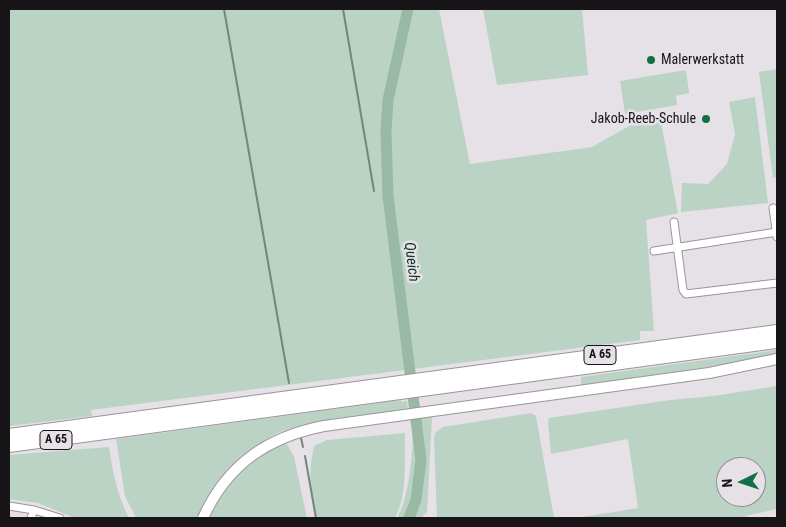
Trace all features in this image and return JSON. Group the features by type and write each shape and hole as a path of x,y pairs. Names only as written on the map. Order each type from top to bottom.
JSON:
{"highway":[{"name":"A 65","path":"9,435 425,385 776,337"},
{"name":"A 65","path":"9,446 400,388"}],"street":[{"path":"654,251 777,234 773,208"},
{"path":"674,222 686,294 777,283"},
{"path":"203,518 215,495 231,474 256,452 280,439 324,426 700,375 777,359"},
{"path":"9,506 34,510 60,518"},
{"path":"31,518 34,510"}],"green space":[{"path":"9,9 439,9 470,164 592,147 629,126 661,122 678,213 646,220 654,331 640,331 640,340 91,410 92,416 9,426"},
{"path":"483,9 582,9 588,75 497,85"},
{"path":"777,69 777,177 773,178 759,72"},
{"path":"686,70 689,93 676,96 677,105 625,114 620,81"},
{"path":"755,97 768,203 681,212 682,183 708,184 727,164 735,134 729,102"},
{"path":"777,350 777,355 749,361 581,386 581,377"},
{"path":"777,386 777,509 745,516 745,518 576,518 638,508 628,439 551,454 549,418 670,400 714,396"},
{"path":"401,400 401,402 407,401 408,409 311,423 271,436 229,469 215,486 197,518 136,518 125,496 116,439"},
{"path":"531,413 536,416 554,518 437,518 434,437 436,432 443,427"},
{"path":"432,417 427,512 421,518 397,518 408,485 413,442 412,420"},
{"path":"405,433 404,488 395,518 315,518 310,482 314,446 327,440"},
{"path":"286,442 294,457 307,518 210,518 223,493 240,472"},
{"path":"109,447 118,492 129,518 75,518 38,503 9,499 9,455"}],"waterway":[{"path":"224,9 289,383"},
{"path":"343,9 374,191"},
{"name":"Queich","path":"408,9 388,100 386,131 388,196 421,460 416,500 409,518"},
{"path":"301,438 303,447"},
{"path":"305,456 316,518"}],"place":[{"name":"Malerwerkstatt","path":"651,60"},
{"name":"Jakob-Reeb-Schule","path":"706,119"}]}
